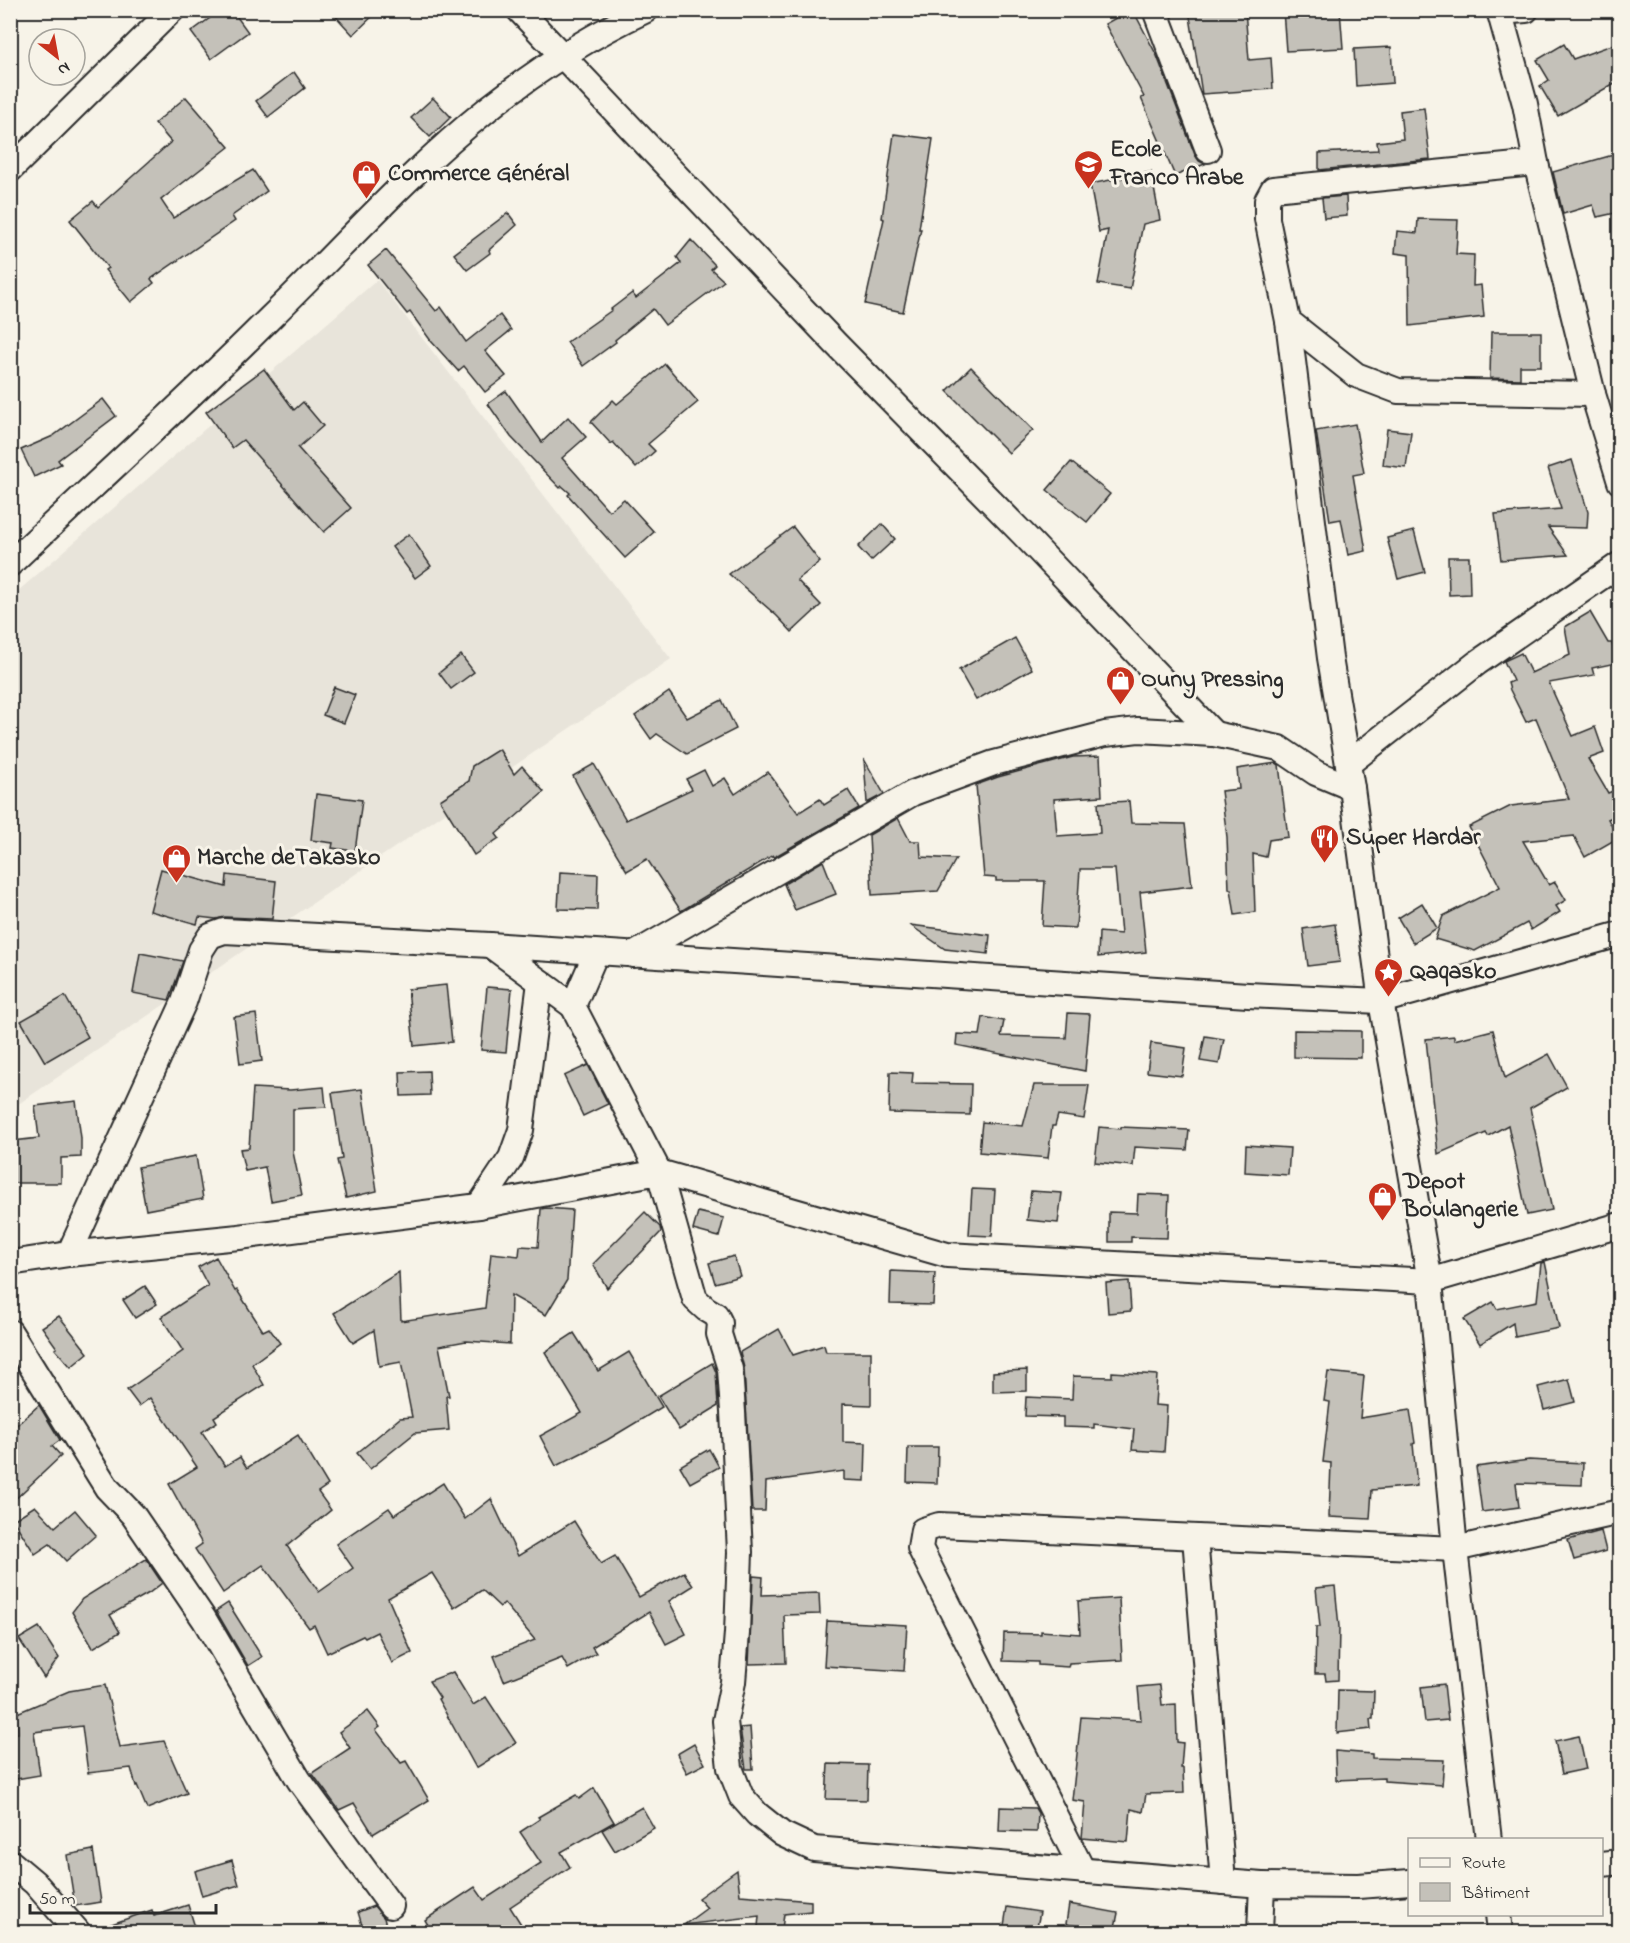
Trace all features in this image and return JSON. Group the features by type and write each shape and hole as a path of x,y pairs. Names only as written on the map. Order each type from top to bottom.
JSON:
{"street":[{"path":"10,170 172,10"},
{"path":"519,10 835,343 1015,526 1214,734"},
{"path":"1155,10 1208,150"},
{"path":"1526,10 1499,11 1525,104 1536,163 1593,394 1620,482"},
{"path":"10,564 269,320 423,166 488,109 536,73 635,14"},
{"path":"1489,1838 1455,1549 1430,1281 1382,1001 1352,788 1330,658 1288,321 1267,219 1267,200 1273,189 1536,163"},
{"path":"1288,321 1356,375 1398,391 1593,394"},
{"path":"1348,764 1477,663 1620,564"},
{"path":"633,955 914,793 993,763 1105,734 1138,730 1214,734 1279,748 1316,773 1352,788"},
{"path":"69,1254 184,1002 201,950 210,936 224,931 490,945 1248,995 1382,1001 1620,934"},
{"path":"490,945 573,1006 659,1172 695,1299 716,1316 720,1323 719,1334 730,1369 740,1552 733,1682 725,1721 730,1768 741,1796 757,1814 782,1834 814,1849 1262,1886 1358,1886 1408,1882"},
{"path":"573,1006 596,952"},
{"path":"479,1206 511,1158 521,1130 540,982"},
{"path":"10,1263 69,1254 250,1236 479,1206 659,1172 947,1255 1430,1281 1620,1226"},
{"path":"10,1332 107,1488 133,1515 204,1618 299,1780 391,1906"},
{"path":"1083,1871 920,1548 923,1530 939,1524 1455,1549 1620,1512"},
{"path":"1195,1537 1223,1882"},
{"path":"10,1862 35,1883 78,1932"},
{"path":"1603,1864 1620,1862"},
{"path":"1260,1932 1262,1886"},
{"path":"1498,1916 1500,1932"}],"shaded area":[{"name":"Marche deTakasko","path":"377,280 671,659 11,1109 10,598"}],"building":[{"path":"221,10 232,10 248,32 211,59 191,32"},
{"path":"330,10 379,10 353,35"},
{"path":"1133,10 1157,56 1195,155 1205,164 1175,176 1141,98 1144,97 1105,24"},
{"path":"1189,10 1245,10 1249,60 1271,58 1273,89 1202,94"},
{"path":"1283,10 1340,10 1343,48 1286,51"},
{"path":"1620,42 1620,80 1558,116 1540,86 1549,80 1537,60 1564,44 1573,59"},
{"path":"1391,47 1393,83 1356,86 1354,49"},
{"path":"294,72 305,88 268,117 256,101"},
{"path":"186,97 229,147 161,200 173,218 253,170 267,191 232,216 235,221 151,279 154,283 131,302 105,270 108,268 70,220 93,201 98,207 171,142 155,123"},
{"path":"433,98 451,117 430,137 411,118"},
{"path":"1424,108 1430,159 1319,170 1319,153 1378,150 1377,142 1403,139 1400,111"},
{"path":"894,134 933,139 919,229 921,229 903,312 865,304 884,219 882,218"},
{"path":"1620,153 1620,212 1597,217 1593,205 1563,214 1553,172"},
{"path":"1151,172 1160,220 1143,224 1130,289 1098,284 1108,230 1099,232 1090,184"},
{"path":"1346,196 1347,216 1324,218 1322,198"},
{"path":"508,213 517,225 489,250 490,253 467,270 454,254"},
{"path":"1418,219 1458,220 1456,254 1474,255 1473,286 1481,285 1484,317 1410,326 1409,255 1395,253 1397,231 1417,233"},
{"path":"691,240 715,265 711,269 724,281 665,325 653,309 615,340 616,342 583,366 567,342 632,293 636,298 681,263 677,257"},
{"path":"386,250 436,311 441,307 466,342 500,315 511,330 485,351 506,376 485,392 464,366 458,371 431,341 410,312 407,314 368,265"},
{"path":"1491,332 1541,332 1541,366 1520,366 1520,379 1490,378"},
{"path":"665,364 698,402 648,444 655,451 636,468 591,422 613,400 617,404"},
{"path":"971,367 1033,430 1009,453 947,391"},
{"path":"264,369 294,410 303,402 323,426 298,448 351,508 324,532 243,440 232,448 206,412"},
{"path":"506,391 542,442 568,417 586,437 562,458 609,511 624,499 654,532 625,558 568,495 570,493 562,486 560,488 511,437 488,404"},
{"path":"103,399 116,416 58,460 61,464 34,477 21,450 53,436"},
{"path":"1355,424 1364,473 1353,475 1366,551 1348,555 1341,519 1330,521 1316,431"},
{"path":"1387,429 1411,432 1406,468 1383,465"},
{"path":"1572,460 1588,512 1587,528 1548,527 1568,555 1501,560 1495,514 1561,509 1548,468"},
{"path":"1071,462 1110,494 1087,522 1047,490"},
{"path":"882,524 895,539 871,561 858,547"},
{"path":"793,527 820,562 797,580 821,605 792,632 729,574"},
{"path":"1414,531 1425,572 1398,579 1387,538"},
{"path":"409,534 431,566 415,578 392,547"},
{"path":"1448,557 1469,557 1470,594 1449,595"},
{"path":"1590,612 1608,643 1612,643 1616,663 1592,668 1594,675 1549,683 1573,736 1595,727 1604,753 1588,759 1608,793 1620,788 1620,814 1608,819 1618,838 1585,857 1574,836 1523,841 1549,885 1555,882 1566,900 1556,906 1560,912 1531,930 1527,923 1475,951 1435,939 1443,916 1500,887 1469,827 1511,806 1569,799 1536,718 1526,722 1510,690 1508,683 1513,681 1504,661 1521,653 1531,673 1570,655 1565,627"},
{"path":"1015,638 1032,669 976,700 959,670"},
{"path":"461,655 474,672 451,689 439,673"},
{"path":"334,687 355,695 344,723 323,715"},
{"path":"669,692 687,718 722,700 736,729 687,754 657,734 651,739 635,716"},
{"path":"499,749 514,774 522,766 544,792 496,834 499,838 474,855 440,800 469,781 472,766"},
{"path":"1100,756 1102,796 1054,799 1057,836 1100,833 1098,803 1129,801 1131,823 1185,824 1192,886 1140,892 1146,952 1098,957 1099,932 1121,934 1115,869 1080,869 1076,928 1042,926 1045,881 996,881 996,878 984,877 976,785 1073,757"},
{"path":"864,759 884,794 867,803"},
{"path":"1276,763 1279,765 1288,837 1269,840 1266,857 1253,854 1255,912 1235,915 1231,889 1229,889 1227,837 1221,791 1239,789 1237,769"},
{"path":"594,764 626,820 692,789 686,779 704,770 712,786 725,778 735,794 768,772 798,813 820,799 824,805 848,790 859,808 774,857 773,855 681,911 647,859 627,871 599,825 573,776"},
{"path":"316,794 362,800 355,851 332,848 333,843 311,840"},
{"path":"898,818 910,841 920,841 921,857 956,859 938,891 872,895 869,835"},
{"path":"823,861 836,894 795,910 784,884"},
{"path":"161,869 226,887 227,875 276,881 272,919 199,917 197,924 150,911"},
{"path":"560,872 598,874 597,910 558,909"},
{"path":"1422,903 1437,928 1413,943 1398,918"},
{"path":"1335,924 1340,962 1308,966 1303,929"},
{"path":"910,925 990,935 988,954 945,949"},
{"path":"140,953 183,961 169,1000 133,993"},
{"path":"446,985 452,1042 414,1046 408,989"},
{"path":"487,987 512,989 506,1052 481,1050"},
{"path":"65,996 88,1037 45,1062 21,1021"},
{"path":"1068,1013 1090,1014 1085,1071 956,1045 957,1034 980,1035 983,1017 1004,1021 1001,1036 1066,1038"},
{"path":"256,1014 262,1061 240,1064 234,1017"},
{"path":"1294,1030 1361,1031 1361,1058 1294,1057"},
{"path":"1493,1030 1505,1078 1549,1054 1567,1087 1530,1108 1552,1210 1527,1215 1508,1125 1488,1136 1486,1133 1438,1154 1426,1039 1454,1036 1454,1040"},
{"path":"1205,1036 1224,1039 1219,1064 1200,1061"},
{"path":"1151,1043 1186,1048 1182,1076 1147,1072"},
{"path":"588,1065 608,1104 583,1116 564,1076"},
{"path":"429,1071 430,1095 401,1096 400,1072"},
{"path":"890,1072 913,1073 912,1083 971,1084 970,1115 889,1113"},
{"path":"1034,1085 1089,1085 1084,1119 1058,1115 1055,1126 1052,1126 1048,1158 979,1152 982,1122 1023,1126"},
{"path":"324,1087 326,1107 293,1109 293,1152 302,1195 271,1201 265,1167 245,1171 240,1149 249,1148 253,1088 290,1090"},
{"path":"362,1089 377,1191 346,1198 337,1160 342,1159 332,1093"},
{"path":"76,1101 81,1157 61,1158 61,1183 13,1183 13,1141 39,1138 35,1106"},
{"path":"1099,1127 1189,1130 1187,1150 1135,1147 1133,1166 1095,1162"},
{"path":"1246,1145 1290,1148 1288,1175 1245,1172"},
{"path":"196,1156 203,1199 146,1210 138,1167"},
{"path":"972,1189 995,1190 992,1236 969,1235"},
{"path":"1031,1191 1062,1193 1058,1223 1027,1220"},
{"path":"1138,1194 1169,1195 1167,1238 1131,1237 1131,1242 1109,1242 1109,1212 1137,1213"},
{"path":"541,1209 572,1210 567,1280 546,1315 511,1295 510,1344 466,1341 439,1346 449,1396 446,1396 449,1430 415,1433 370,1469 357,1453 400,1418 412,1417 401,1362 379,1366 374,1330 353,1343 334,1313 399,1272 401,1321 485,1308 491,1253 519,1256 520,1246 538,1247"},
{"path":"645,1212 660,1227 661,1232 607,1288 593,1264"},
{"path":"698,1212 724,1218 719,1237 693,1230"},
{"path":"734,1256 740,1276 715,1283 709,1263"},
{"path":"216,1257 235,1291 237,1290 263,1331 269,1328 280,1343 252,1364 264,1385 214,1417 217,1422 202,1432 225,1466 240,1457 247,1468 298,1435 328,1485 318,1492 331,1510 287,1546 319,1592 353,1568 336,1544 389,1508 394,1515 443,1483 465,1519 491,1499 518,1556 574,1521 601,1564 615,1556 639,1597 684,1572 693,1586 669,1601 686,1634 666,1644 649,1612 592,1647 596,1653 568,1669 562,1658 504,1681 494,1656 535,1640 504,1603 500,1607 482,1590 454,1608 432,1573 388,1598 412,1653 392,1663 377,1632 327,1653 314,1625 309,1628 263,1565 223,1593 195,1549 202,1544 169,1484 197,1467 150,1398 139,1406 127,1390 183,1351 161,1317 208,1286 198,1267"},
{"path":"1545,1262 1559,1328 1515,1337 1513,1323 1480,1344 1464,1319 1493,1302 1497,1309 1537,1301 1541,1263"},
{"path":"891,1271 935,1273 933,1305 890,1304"},
{"path":"1129,1281 1131,1311 1108,1313 1106,1283"},
{"path":"145,1286 157,1304 135,1318 123,1300"},
{"path":"59,1316 88,1353 71,1367 55,1349 57,1348 42,1327"},
{"path":"779,1329 793,1355 824,1345 826,1352 871,1352 871,1405 843,1404 843,1442 866,1443 865,1481 844,1480 844,1471 766,1482 765,1511 752,1511 744,1368 740,1352"},
{"path":"574,1333 598,1371 629,1352 662,1407 607,1440 556,1466 540,1436 582,1413 545,1352"},
{"path":"712,1363 716,1372 718,1406 679,1430 658,1396"},
{"path":"1027,1370 1027,1391 993,1392 993,1372"},
{"path":"1112,1372 1157,1375 1155,1405 1167,1406 1164,1452 1132,1450 1134,1429 1094,1424 1094,1428 1063,1427 1063,1417 1025,1416 1026,1397 1072,1399 1073,1376 1112,1377"},
{"path":"1328,1372 1364,1376 1360,1418 1410,1410 1415,1443 1413,1444 1417,1486 1372,1490 1370,1519 1329,1517 1331,1463 1323,1462 1330,1402 1324,1401"},
{"path":"1569,1379 1575,1402 1544,1410 1538,1387"},
{"path":"39,1405 60,1440 52,1446 61,1456 10,1504 10,1431"},
{"path":"908,1447 938,1447 937,1483 907,1482"},
{"path":"709,1449 719,1467 690,1483 680,1466"},
{"path":"1529,1460 1583,1463 1582,1485 1516,1483 1519,1507 1482,1512 1476,1467"},
{"path":"35,1506 55,1527 75,1510 96,1535 66,1561 50,1544 35,1554 13,1520"},
{"path":"1601,1531 1606,1551 1574,1560 1568,1540"},
{"path":"146,1559 162,1583 110,1615 120,1632 93,1648 72,1612 82,1599"},
{"path":"753,1576 763,1577 762,1595 819,1593 820,1614 784,1615 786,1663 749,1664"},
{"path":"1335,1586 1339,1627 1338,1680 1326,1681 1325,1674 1315,1674 1316,1627 1320,1627 1316,1588"},
{"path":"1119,1598 1122,1660 1069,1663 1068,1667 1038,1665 1038,1662 1003,1661 1004,1633 1041,1634 1041,1631 1080,1634 1078,1601"},
{"path":"228,1603 262,1657 248,1666 216,1611"},
{"path":"827,1621 907,1625 904,1671 824,1666"},
{"path":"39,1627 59,1658 44,1678 19,1639"},
{"path":"453,1672 473,1705 486,1697 516,1743 476,1768 429,1681"},
{"path":"1444,1684 1448,1720 1425,1722 1421,1687"},
{"path":"105,1685 120,1747 164,1741 187,1793 147,1809 136,1786 131,1768 88,1773 82,1726 34,1732 40,1775 10,1780 10,1734 18,1733 17,1713 69,1691"},
{"path":"1160,1685 1162,1705 1176,1704 1177,1742 1183,1743 1181,1768 1183,1768 1184,1793 1146,1794 1143,1812 1131,1809 1128,1842 1082,1838 1085,1802 1072,1800 1081,1717 1141,1720 1138,1687"},
{"path":"1338,1690 1374,1691 1371,1729 1337,1733"},
{"path":"368,1711 380,1727 376,1730 401,1763 406,1761 429,1800 373,1834 354,1803 339,1810 312,1773 350,1748 339,1732"},
{"path":"750,1727 753,1769 746,1769 740,1728"},
{"path":"1579,1736 1586,1769 1562,1774 1555,1741"},
{"path":"694,1744 705,1764 687,1773 677,1754"},
{"path":"1335,1751 1372,1754 1372,1758 1444,1760 1442,1785 1384,1781 1384,1778 1336,1780"},
{"path":"828,1764 868,1765 867,1800 826,1799"},
{"path":"594,1788 614,1822 561,1852 570,1867 510,1907 526,1932 432,1932 425,1920 475,1887 484,1900 541,1863 520,1832 540,1819 538,1817 576,1795 579,1799"},
{"path":"642,1807 654,1828 615,1851 602,1830"},
{"path":"1000,1807 1035,1808 1038,1813 1037,1832 999,1831"},
{"path":"93,1850 101,1902 75,1906 67,1855"},
{"path":"232,1860 239,1885 202,1896 195,1871"},
{"path":"737,1870 740,1895 811,1901 811,1911 784,1914 782,1929 758,1927 759,1916 684,1925 707,1908 698,1898"},
{"path":"1069,1904 1118,1913 1114,1932 1066,1924"},
{"path":"188,1905 195,1927 176,1932 97,1932 97,1929 152,1910 154,1916"},
{"path":"374,1906 384,1918 388,1932 364,1932 358,1912"},
{"path":"1007,1907 1040,1912 1036,1932 1003,1932"}],"place":[{"name":"Ecole Franco Arabe","path":"1089,190"},
{"name":"Commerce Général","path":"367,200"},
{"name":"Ouny Pressing","path":"1120,706"},
{"name":"Super Hardar","path":"1325,864"},
{"name":"Marche deTakasko","path":"176,884"},
{"name":"Qaqasko","path":"1389,998"},
{"name":"Depot Boulangerie","path":"1382,1222"}]}
